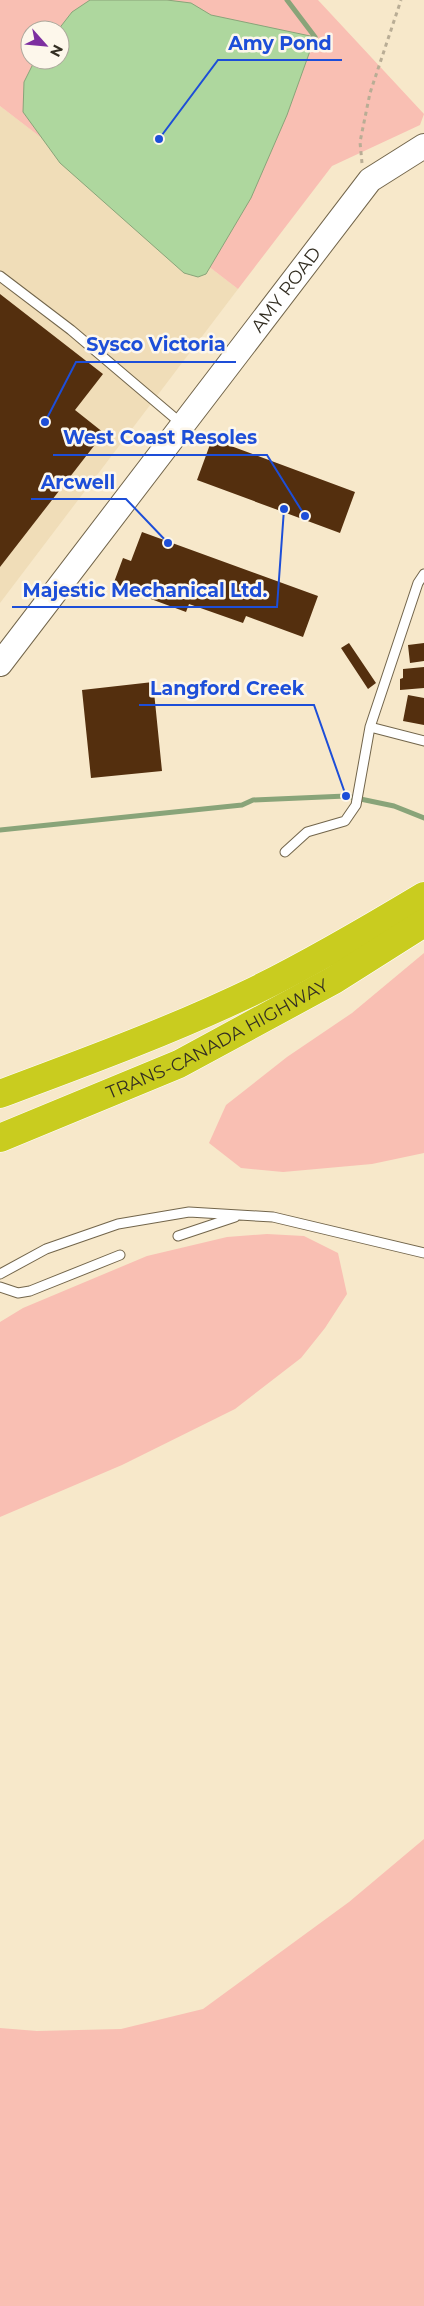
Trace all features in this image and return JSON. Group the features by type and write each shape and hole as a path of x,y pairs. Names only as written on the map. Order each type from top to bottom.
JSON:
{"highway":[{"name":"TRANS-CANADA HIGHWAY","path":"0,1094 184,1023 256,990 347,942 424,896"},
{"name":"TRANS-CANADA HIGHWAY","path":"0,1138 179,1064 334,980 424,923"}],"street":[{"name":"AMY ROAD","path":"0,664 370,180 424,146"}],"lane":[{"path":"0,276 70,330 183,425"},
{"path":"285,852 307,832 345,821 356,806 370,727 418,583 424,574"},
{"path":"370,727 424,741"},
{"path":"0,1274 46,1249 118,1224 189,1212 273,1217 424,1253"},
{"path":"178,1236 240,1215"},
{"path":"0,1288 18,1293 30,1290 120,1255"}],"path":[{"path":"370,180 362,165 360,142 370,93 401,0"}],"shaded area":[{"path":"0,0 318,0 424,114 420,125 332,166 238,289 0,106"},
{"path":"90,0 167,0 191,3 211,15 315,37 287,115 251,198 206,274 198,277 184,273 60,163 23,112 24,82 30,70 70,70 70,20 66,20 72,12"},
{"path":"0,106 238,289 0,603"},
{"path":"424,953 424,1153 372,1164 283,1172 241,1168 209,1143 226,1105 287,1057 352,1013"},
{"path":"267,1234 304,1236 338,1253 347,1294 325,1328 301,1358 235,1409 122,1465 0,1517 0,1322 23,1308 147,1256 227,1237"},
{"path":"424,1839 424,2306 0,2306 0,2028 37,2031 121,2029 203,2009 349,1902"}],"building":[{"path":"0,294 103,374 75,410 104,433 0,567"},
{"path":"212,439 355,492 340,533 197,480"},
{"path":"142,532 318,596 303,637 246,616 243,623 189,604 186,612 113,585 123,558 131,561"},
{"path":"349,643 376,683 368,689 341,648"},
{"path":"424,643 424,661 410,663 408,645"},
{"path":"424,667 424,688 400,690 400,679 403,678 403,669"},
{"path":"153,682 162,771 91,778 82,690"},
{"path":"408,695 424,698 424,725 403,721"}],"waterway":[{"path":"287,0 315,37"},
{"path":"0,830 242,805 253,800 346,796 394,806 424,818"}],"place":[{"name":"Amy Pond","path":"159,139"},
{"name":"Sysco Victoria","path":"45,422"},
{"name":"Majestic Mechanical Ltd.","path":"284,509"},
{"name":"West Coast Resoles","path":"305,516"},
{"name":"Arcwell","path":"168,543"},
{"name":"Langford Creek","path":"346,796"}]}
